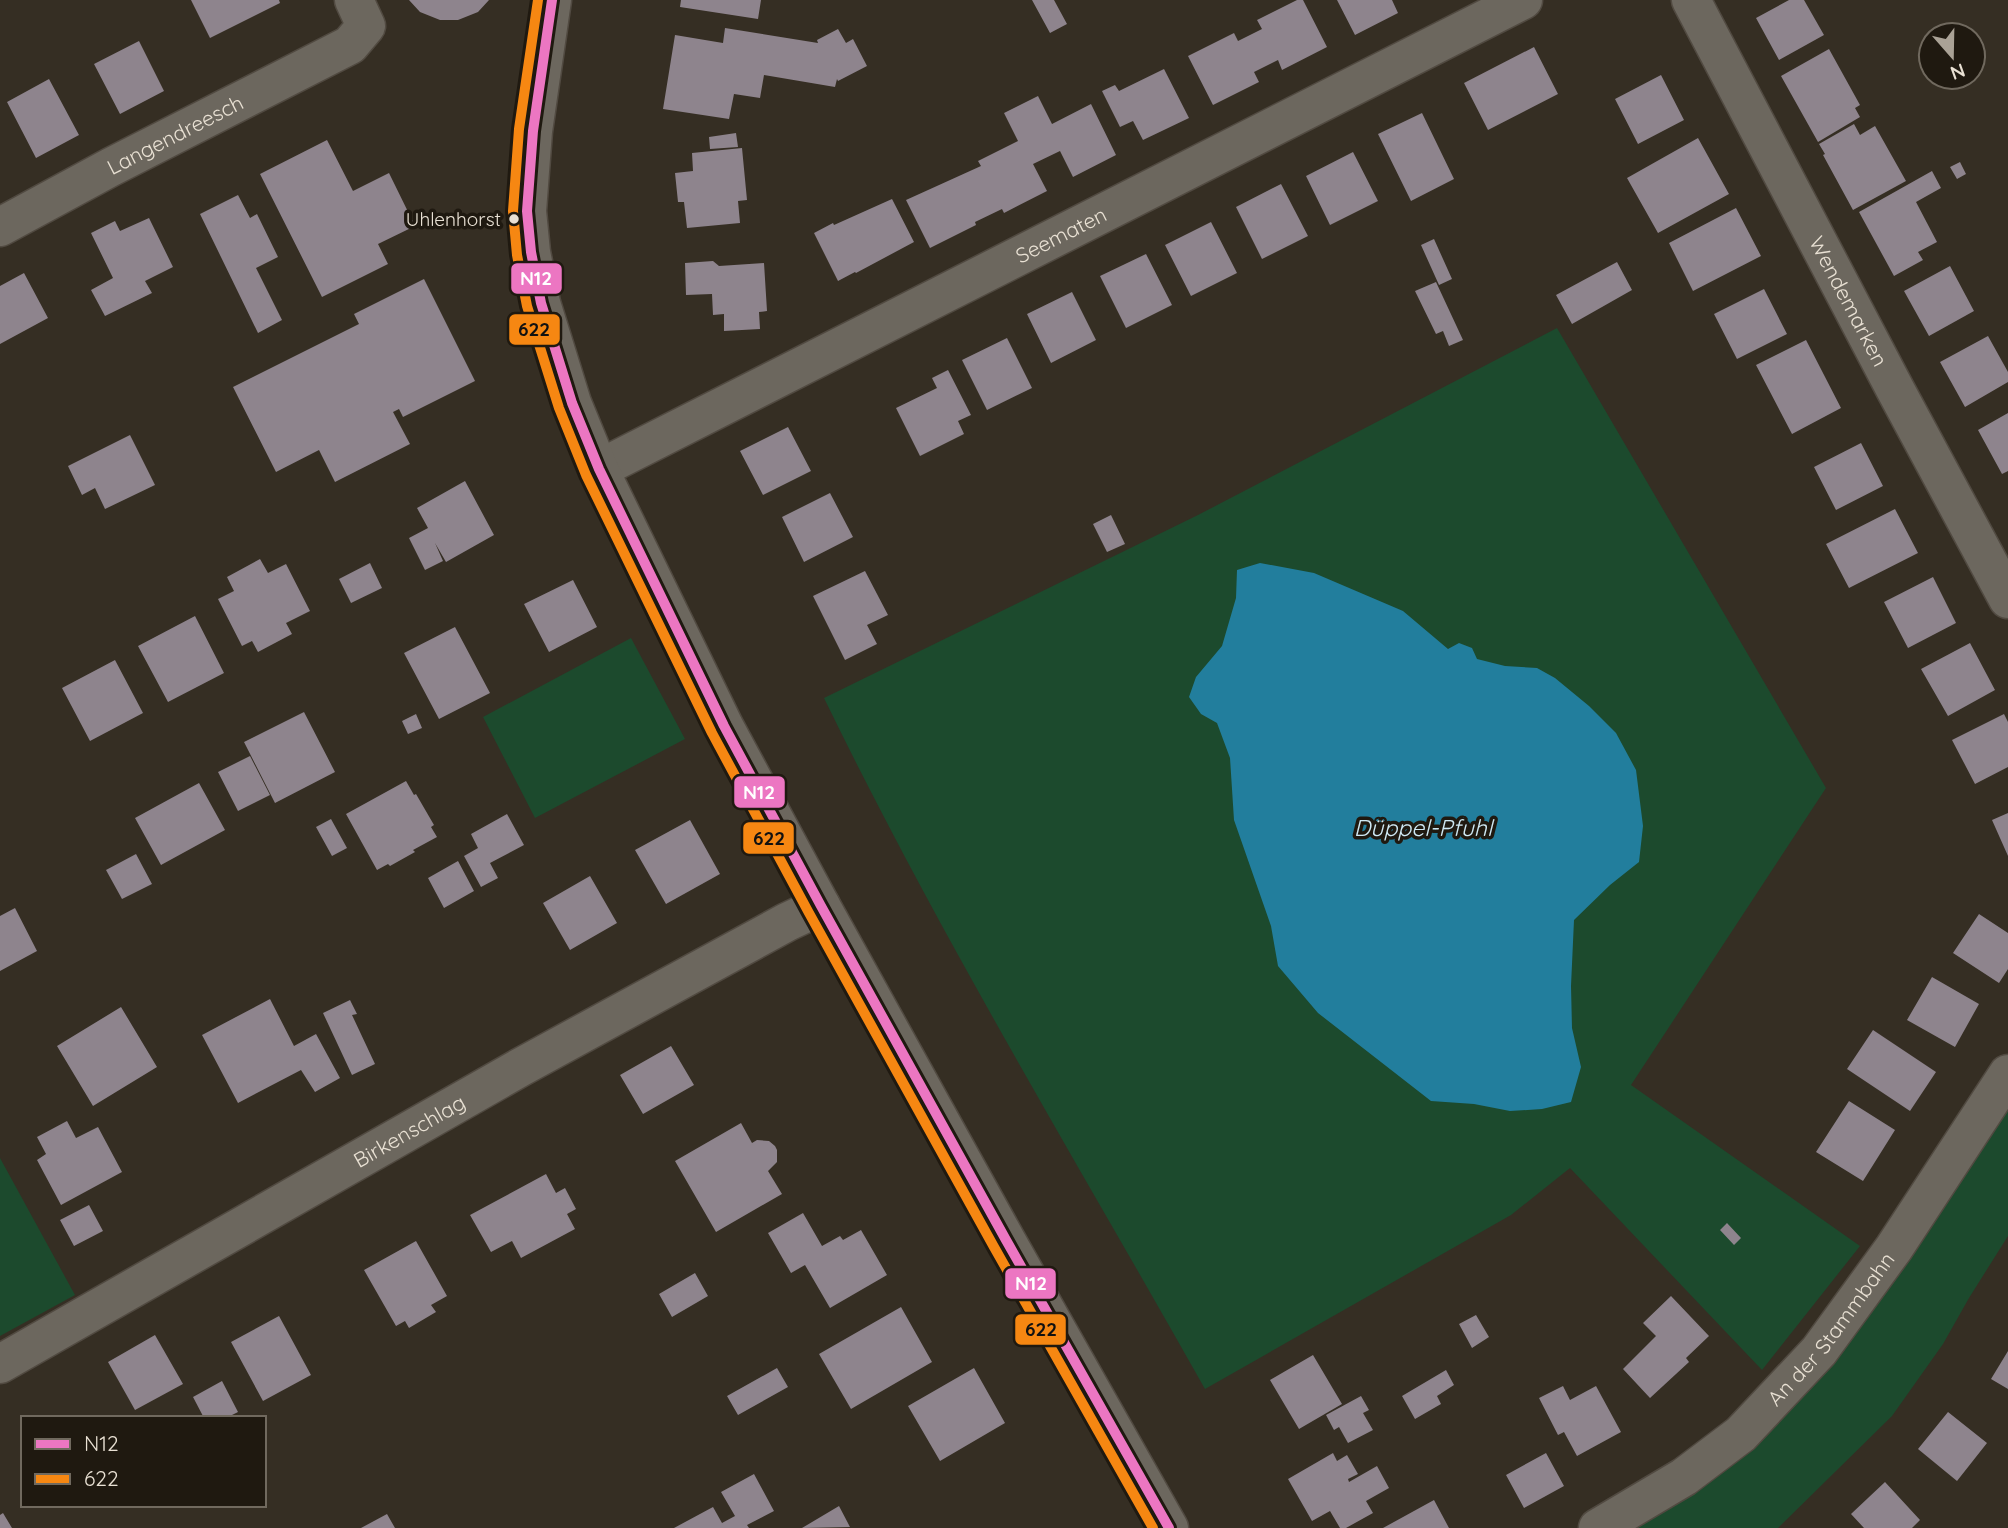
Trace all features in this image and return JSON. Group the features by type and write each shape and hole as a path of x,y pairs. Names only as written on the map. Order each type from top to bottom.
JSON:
{"street":[{"name":"Langendreesch","path":"0,227 350,45 366,26 354,0"},
{"path":"552,0 533,131 528,182 528,222 533,265 550,333 572,403 599,469 724,726 1006,1240 1169,1528"},
{"name":"Seematen","path":"599,469 1523,0"},
{"name":"Wendemarken","path":"1691,0 2008,599"},
{"name":"Birkenschlag","path":"0,1364 508,1074 775,928 821,906"},
{"name":"An der Stammbahn","path":"1598,1528 1684,1477 1741,1434 1819,1351 1894,1248 2008,1074"}],"green space":[{"path":"1557,328 1826,788 1631,1085 1860,1246 1762,1370 1570,1168 1511,1215 1205,1389 961,960 824,698 1198,515"},
{"path":"631,638 685,739 535,818 483,717"},
{"path":"2008,1074 2008,1236 1943,1344 1892,1416 1778,1528 1598,1528 1741,1434"},
{"path":"0,1158 75,1295 0,1336"}],"water":[{"name":"Düppel-Pfuhl","path":"1260,563 1314,573 1403,611 1448,649 1459,643 1472,648 1477,659 1505,666 1537,668 1555,678 1616,733 1636,770 1643,826 1639,862 1610,885 1574,920 1572,1028 1581,1067 1571,1102 1542,1109 1510,1111 1474,1104 1431,1101 1318,1013 1278,966 1271,926 1234,820 1230,758 1217,723 1201,714 1189,697 1196,677 1222,646 1236,598 1237,570"}],"building":[{"path":"191,0 279,0 280,3 210,38"},
{"path":"409,0 489,0 478,12 458,20 440,20 420,12"},
{"path":"681,0 761,0 758,19 680,7"},
{"path":"1032,0 1054,0 1067,24 1050,33"},
{"path":"1297,0 1303,0 1327,47 1282,70 1278,60 1254,72 1259,82 1213,105 1188,56 1234,33 1238,41 1262,29 1257,20"},
{"path":"1337,0 1392,0 1398,13 1355,35"},
{"path":"1789,0 1804,0 1824,35 1779,60 1756,18"},
{"path":"725,28 818,43 817,40 838,29 846,43 853,39 867,66 838,81 837,79 835,87 764,75 760,98 734,94 729,119 663,109 675,35 723,43"},
{"path":"139,41 164,91 120,114 94,64"},
{"path":"1534,47 1558,94 1488,130 1464,83"},
{"path":"1829,49 1860,105 1855,108 1860,117 1818,142 1781,76"},
{"path":"1164,69 1189,118 1143,140 1133,121 1120,127 1102,91 1115,85 1119,91"},
{"path":"1661,75 1684,120 1638,144 1615,99"},
{"path":"49,79 79,135 36,158 7,102"},
{"path":"1038,96 1052,124 1091,104 1116,155 1073,177 1060,151 1033,164 1047,191 1004,213 1002,209 975,222 976,225 930,248 906,200 981,166 978,161 1018,141 1004,113"},
{"path":"1422,113 1454,179 1411,201 1378,134"},
{"path":"1854,124 1860,135 1875,126 1906,181 1853,210 1819,144"},
{"path":"736,133 738,147 710,149 709,137"},
{"path":"1698,138 1729,194 1658,233 1627,178"},
{"path":"327,140 353,191 389,173 415,226 378,244 388,264 322,297 260,174"},
{"path":"742,148 747,200 738,201 740,223 687,228 684,202 678,202 675,173 693,171 692,153"},
{"path":"1353,152 1378,201 1330,225 1306,176"},
{"path":"1960,162 1966,174 1957,179 1950,167"},
{"path":"1932,171 1941,188 1916,202 1937,242 1918,252 1923,260 1894,276 1859,212"},
{"path":"1281,184 1308,236 1262,259 1236,207"},
{"path":"238,195 250,218 257,214 278,257 256,268 282,320 258,333 200,214"},
{"path":"892,199 914,242 838,281 814,233"},
{"path":"1736,208 1761,256 1693,291 1669,243"},
{"path":"149,218 173,267 145,281 152,293 105,316 91,290 113,278 91,233 115,221 120,231"},
{"path":"1211,222 1237,273 1191,296 1165,245"},
{"path":"1434,239 1452,279 1439,285 1421,245"},
{"path":"1146,254 1172,305 1126,328 1100,276"},
{"path":"713,261 719,266 764,263 767,311 759,312 760,329 724,331 724,314 713,315 712,294 686,295 685,263"},
{"path":"1617,262 1632,290 1572,324 1556,295"},
{"path":"1950,266 1974,311 1929,336 1904,291"},
{"path":"24,273 48,318 0,344 0,286"},
{"path":"424,279 475,381 403,417 399,409 393,412 410,444 335,482 319,450 276,472 233,387 359,324 354,314"},
{"path":"1436,282 1463,340 1449,346 1443,331 1436,334 1415,291"},
{"path":"1764,289 1787,334 1737,359 1714,314"},
{"path":"1072,292 1096,340 1051,363 1027,314"},
{"path":"1988,336 2008,372 2008,382 1965,407 1940,362"},
{"path":"1007,338 1032,388 987,410 962,360"},
{"path":"1806,340 1841,408 1792,434 1756,365"},
{"path":"948,370 971,415 958,421 964,434 920,456 896,408 937,388 932,378"},
{"path":"2008,413 2008,471 2002,474 1978,430"},
{"path":"788,427 811,471 763,495 740,451"},
{"path":"130,435 155,485 105,509 95,488 82,495 68,466"},
{"path":"1861,443 1883,486 1836,510 1814,467"},
{"path":"465,481 494,535 446,562 435,543 443,561 425,570 409,538 428,528 417,508"},
{"path":"830,493 853,537 804,562 782,517"},
{"path":"1895,509 1918,553 1849,588 1826,544"},
{"path":"1111,515 1125,544 1107,552 1093,524"},
{"path":"260,559 268,573 286,564 310,611 286,623 292,634 258,652 252,641 242,646 218,599 234,591 227,577"},
{"path":"370,563 382,588 351,603 339,579"},
{"path":"865,571 888,615 867,625 877,644 845,660 813,596"},
{"path":"1933,577 1956,623 1908,648 1884,602"},
{"path":"573,580 597,627 549,652 524,604"},
{"path":"195,616 224,673 168,702 138,646"},
{"path":"455,627 490,693 439,719 404,653"},
{"path":"1970,643 1995,690 1948,716 1921,669"},
{"path":"115,660 143,713 90,741 62,688"},
{"path":"304,712 335,772 275,803 244,742"},
{"path":"416,714 422,728 408,734 402,721"},
{"path":"2004,714 2008,722 2008,767 1975,784 1952,740"},
{"path":"250,756 270,795 238,811 218,772"},
{"path":"406,781 434,825 431,827 437,837 390,866 388,864 377,870 346,814"},
{"path":"199,783 225,830 161,865 135,818"},
{"path":"2008,813 2008,856 1992,820"},
{"path":"507,814 524,845 490,863 498,878 481,887 464,856 478,848 471,834"},
{"path":"331,819 347,848 332,856 316,827"},
{"path":"690,820 720,874 666,904 635,850"},
{"path":"136,854 152,884 122,899 106,870"},
{"path":"458,861 474,891 444,908 428,878"},
{"path":"590,876 617,923 570,950 543,903"},
{"path":"15,908 37,951 0,971 0,916"},
{"path":"1979,914 2008,933 2008,969 1999,983 1953,953"},
{"path":"1932,977 1979,1004 1955,1047 1907,1020"},
{"path":"270,999 294,1046 316,1034 340,1078 315,1092 301,1070 238,1103 202,1035"},
{"path":"350,1000 357,1014 352,1015 375,1064 352,1075 323,1013"},
{"path":"121,1007 157,1067 93,1106 57,1046"},
{"path":"1873,1030 1936,1072 1910,1111 1847,1069"},
{"path":"671,1046 694,1085 643,1114 620,1075"},
{"path":"1849,1101 1895,1130 1863,1181 1816,1152"},
{"path":"67,1121 76,1138 98,1127 122,1172 61,1205 37,1160 46,1154 37,1137"},
{"path":"741,1123 752,1143 757,1140 769,1141 775,1146 777,1162 768,1171 782,1194 716,1232 675,1161"},
{"path":"546,1174 556,1193 565,1188 576,1209 567,1214 575,1229 521,1258 512,1241 491,1252 470,1215"},
{"path":"89,1205 103,1231 74,1246 60,1220"},
{"path":"803,1213 822,1246 840,1236 843,1240 861,1230 887,1275 830,1308 805,1265 791,1273 768,1233"},
{"path":"1727,1223 1741,1238 1734,1245 1720,1230"},
{"path":"416,1241 447,1296 431,1305 436,1312 409,1328 405,1321 396,1326 364,1270"},
{"path":"695,1273 708,1296 672,1317 659,1294"},
{"path":"1671,1296 1709,1336 1686,1358 1689,1362 1650,1398 1623,1369 1656,1336 1643,1323"},
{"path":"901,1307 932,1362 851,1409 819,1354"},
{"path":"1476,1315 1489,1337 1472,1348 1459,1324"},
{"path":"279,1316 311,1375 263,1401 231,1342"},
{"path":"155,1335 183,1384 135,1410 108,1362"},
{"path":"2008,1351 2008,1389 1991,1379"},
{"path":"1313,1355 1342,1404 1299,1429 1270,1380"},
{"path":"777,1368 788,1387 738,1415 727,1396"},
{"path":"974,1368 1005,1423 940,1461 908,1406"},
{"path":"1446,1370 1454,1385 1437,1396 1441,1404 1415,1419 1402,1396"},
{"path":"222,1381 238,1412 230,1416 203,1416 193,1397"},
{"path":"1563,1386 1570,1400 1596,1386 1621,1432 1577,1456 1564,1432 1558,1435 1539,1398"},
{"path":"1361,1396 1369,1410 1363,1413 1373,1430 1348,1443 1339,1427 1334,1430 1326,1415"},
{"path":"1948,1412 1987,1443 1957,1481 1918,1449"},
{"path":"1333,1453 1337,1461 1347,1455 1358,1474 1348,1479 1349,1482 1377,1466 1389,1488 1366,1501 1373,1513 1346,1528 1340,1528 1330,1511 1312,1521 1288,1479"},
{"path":"1546,1453 1564,1486 1524,1508 1506,1475"},
{"path":"754,1474 774,1511 747,1525 749,1528 674,1528 713,1507 722,1523 735,1516 721,1492"},
{"path":"1885,1482 1920,1520 1912,1528 1864,1528 1851,1514"},
{"path":"1434,1500 1449,1528 1383,1528"},
{"path":"839,1506 850,1527 802,1528"},
{"path":"3,1513 12,1528 0,1528 0,1515"},
{"path":"387,1514 395,1528 361,1528"}],"transit line":[{"name":"622","path":"538,0 519,129 513,211 517,255 527,306 559,408 586,475 712,733 994,1247 1153,1528"},
{"name":"N12","path":"552,0 533,131 527,211 531,252 541,303 572,403 599,469 724,726 1006,1240 1169,1528"}],"place":[{"name":"Uhlenhorst","path":"514,219"}]}
